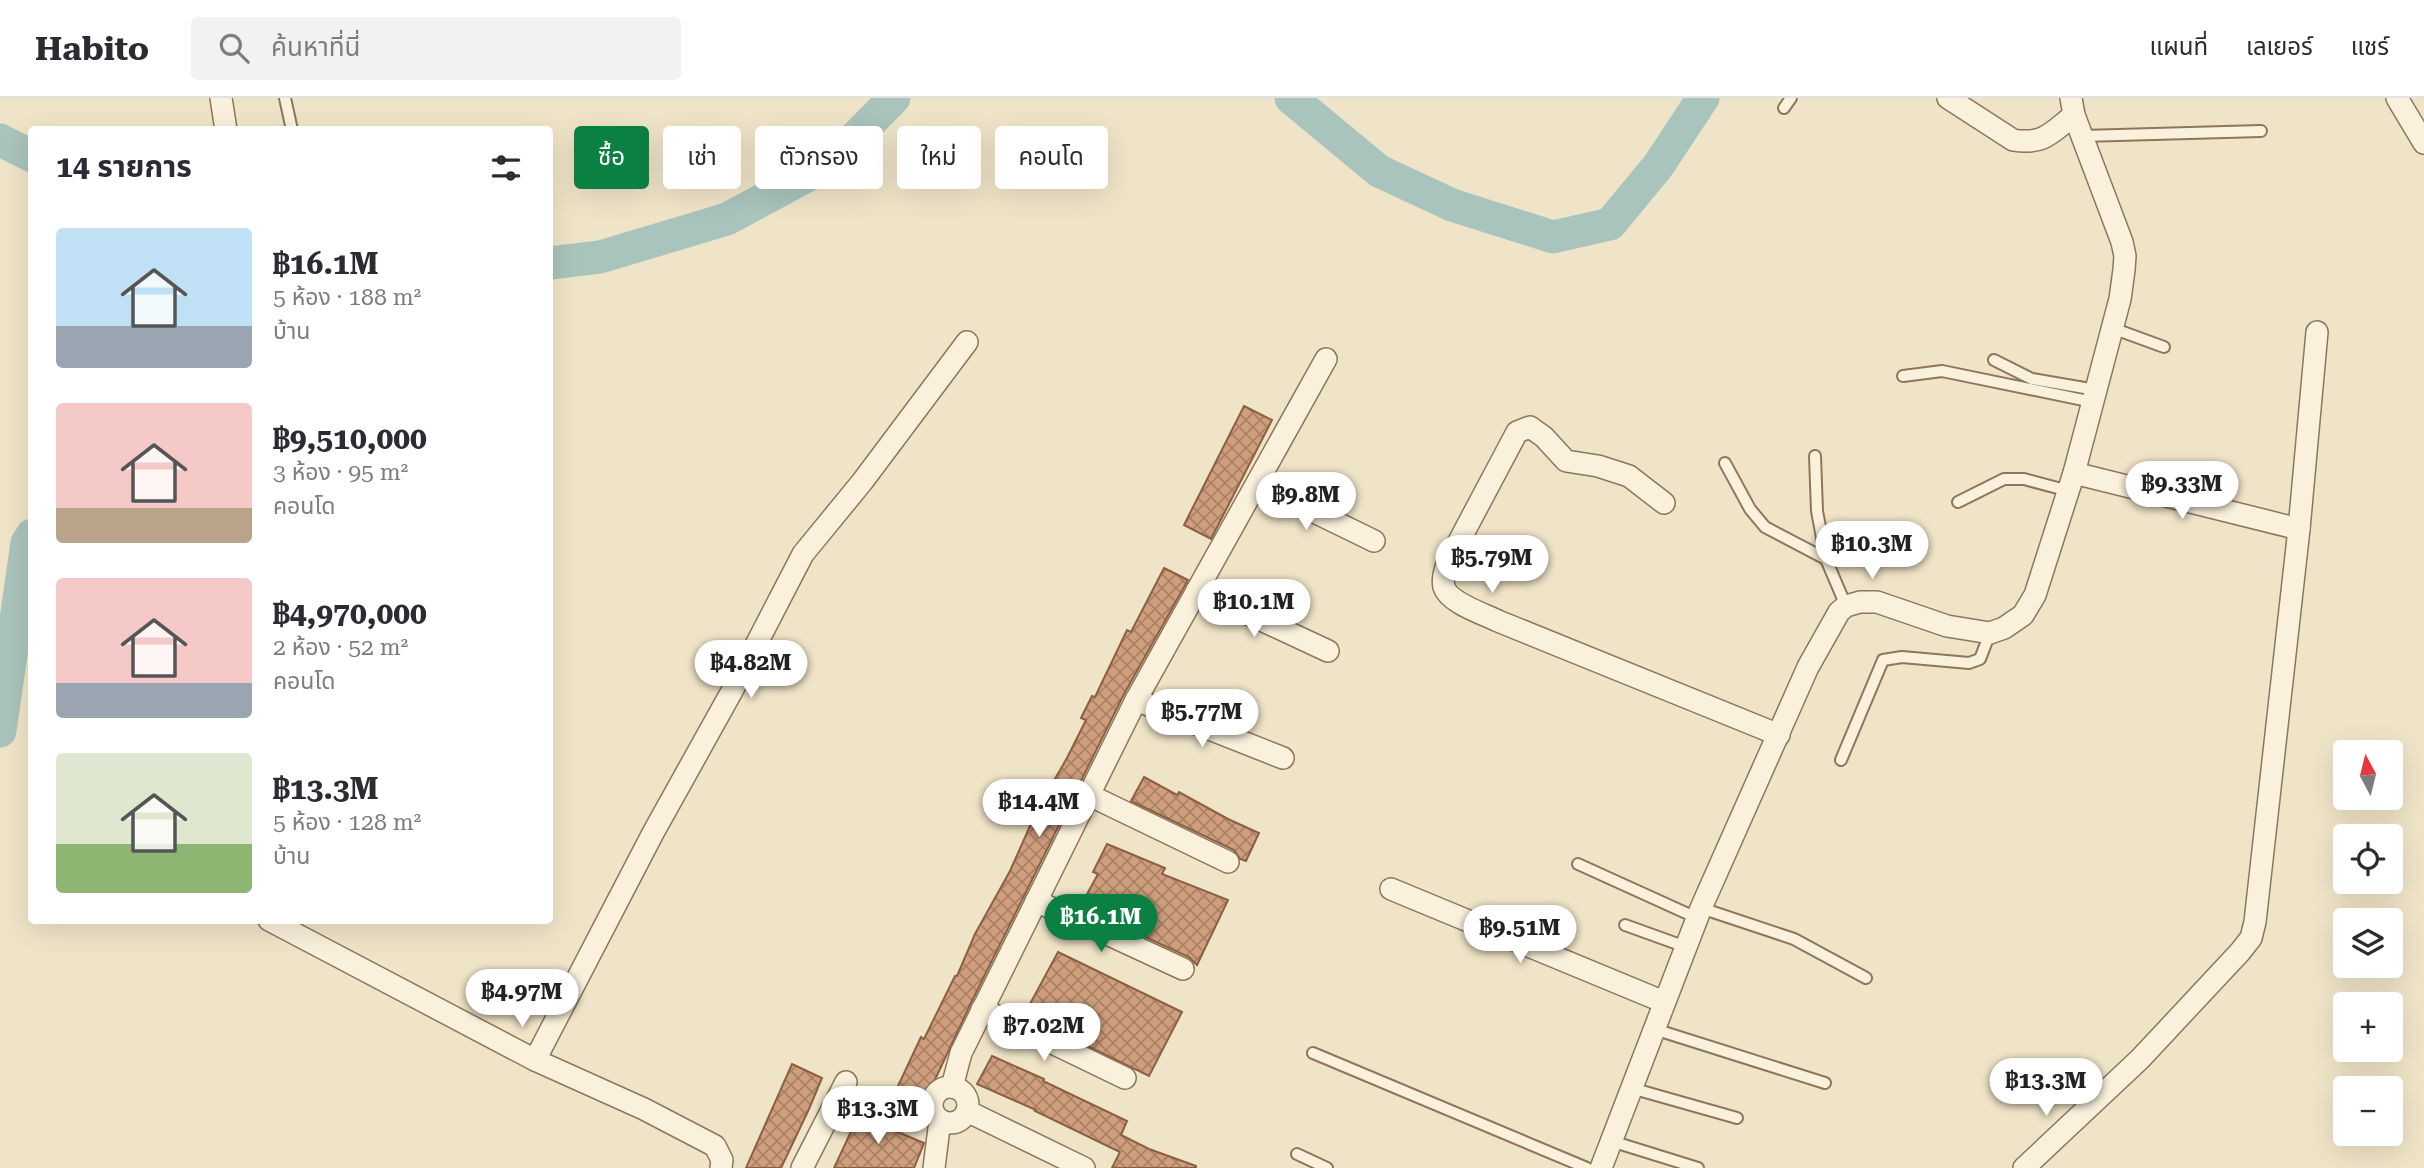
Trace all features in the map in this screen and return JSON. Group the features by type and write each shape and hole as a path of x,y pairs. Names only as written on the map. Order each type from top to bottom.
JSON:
{"street":[{"path":"221,98 225,126"},
{"path":"1948,98 2013,140 2025,142 2041,141 2073,106"},
{"path":"2397,98 2424,144"},
{"path":"1601,1168 1699,913 1808,667 1839,612 1846,606 1860,602 1877,602 1947,626 1990,633 2004,628 2022,615 2035,595 2072,482 2120,299 2125,256 2116,222 2073,106"},
{"path":"2024,1168 2140,1059 2251,937 2255,922 2299,529 2317,332"},
{"path":"535,1060 647,844 732,691 803,554 862,482 967,342"},
{"path":"952,1087 961,1053 1136,700 1326,359"},
{"path":"1664,503 1629,476 1598,466 1566,461 1530,428 1517,432 1510,440 1447,564 1444,587 1449,595 1461,604 1498,621 1779,735"},
{"path":"2072,482 2299,529"},
{"path":"1256,484 1374,541"},
{"path":"1198,590 1328,651"},
{"path":"1136,700 1283,758"},
{"path":"1089,795 1228,862"},
{"path":"1391,889 1664,1002"},
{"path":"1036,901 1183,970"},
{"path":"277,924 535,1060 644,1109 715,1146 722,1160 721,1168"},
{"path":"982,1009 1125,1078"},
{"path":"802,1168 846,1082"},
{"path":"952,1087 965,1096 967,1111 955,1122 947,1122 934,1114 933,1098 937,1092 952,1087"},
{"path":"967,1111 1084,1168"},
{"path":"934,1168 940,1120"}],"lane":[{"path":"285,98 291,126"},
{"path":"1784,108 1791,98"},
{"path":"2082,136 2260,131"},
{"path":"2112,328 2164,347"},
{"path":"1994,360 2032,379 2094,396"},
{"path":"1903,376 1942,371 2094,396"},
{"path":"1815,456 1817,511 1826,558 1846,606"},
{"path":"1725,463 1750,509 1765,527 1826,558"},
{"path":"1958,502 1993,482 2011,478 2072,482"},
{"path":"1841,760 1883,660 1902,657 1975,662 1980,659 1990,633"},
{"path":"1578,864 1699,913 1794,939 1866,978"},
{"path":"1625,925 1686,947"},
{"path":"1654,1029 1825,1083"},
{"path":"1313,1053 1587,1168"},
{"path":"1632,1088 1737,1118"},
{"path":"1611,1141 1699,1168"},
{"path":"1297,1154 1327,1168"}],"building":[{"path":"1244,406 1272,420 1211,539 1184,525"},
{"path":"1164,568 1188,580 1124,694 924,1103 897,1088 921,1037 924,1039 957,976 975,934 1010,871 1038,808 1086,720 1081,718 1092,696 1095,697 1127,630 1131,632"},
{"path":"1144,777 1259,833 1246,861 1240,859 1234,850 1131,801"},
{"path":"1107,844 1165,868 1162,874 1228,900 1197,965 1189,957 1080,907 1098,874 1093,872"},
{"path":"1058,952 1182,1012 1149,1076 1024,1015"},
{"path":"992,1056 1127,1121 1121,1135 1196,1168 1112,1168 1120,1152 977,1084"},
{"path":"792,1064 822,1078 809,1109 781,1168 746,1168"},
{"path":"861,1110 889,1122 886,1127 924,1143 914,1168 834,1168"}],"waterway":[{"path":"553,263 600,257 727,219 829,164 894,98"},
{"path":"1291,98 1379,171 1452,205 1553,237 1610,224 1658,166 1703,98"},
{"path":"0,140 28,154"},
{"path":"0,731 28,541"}]}
